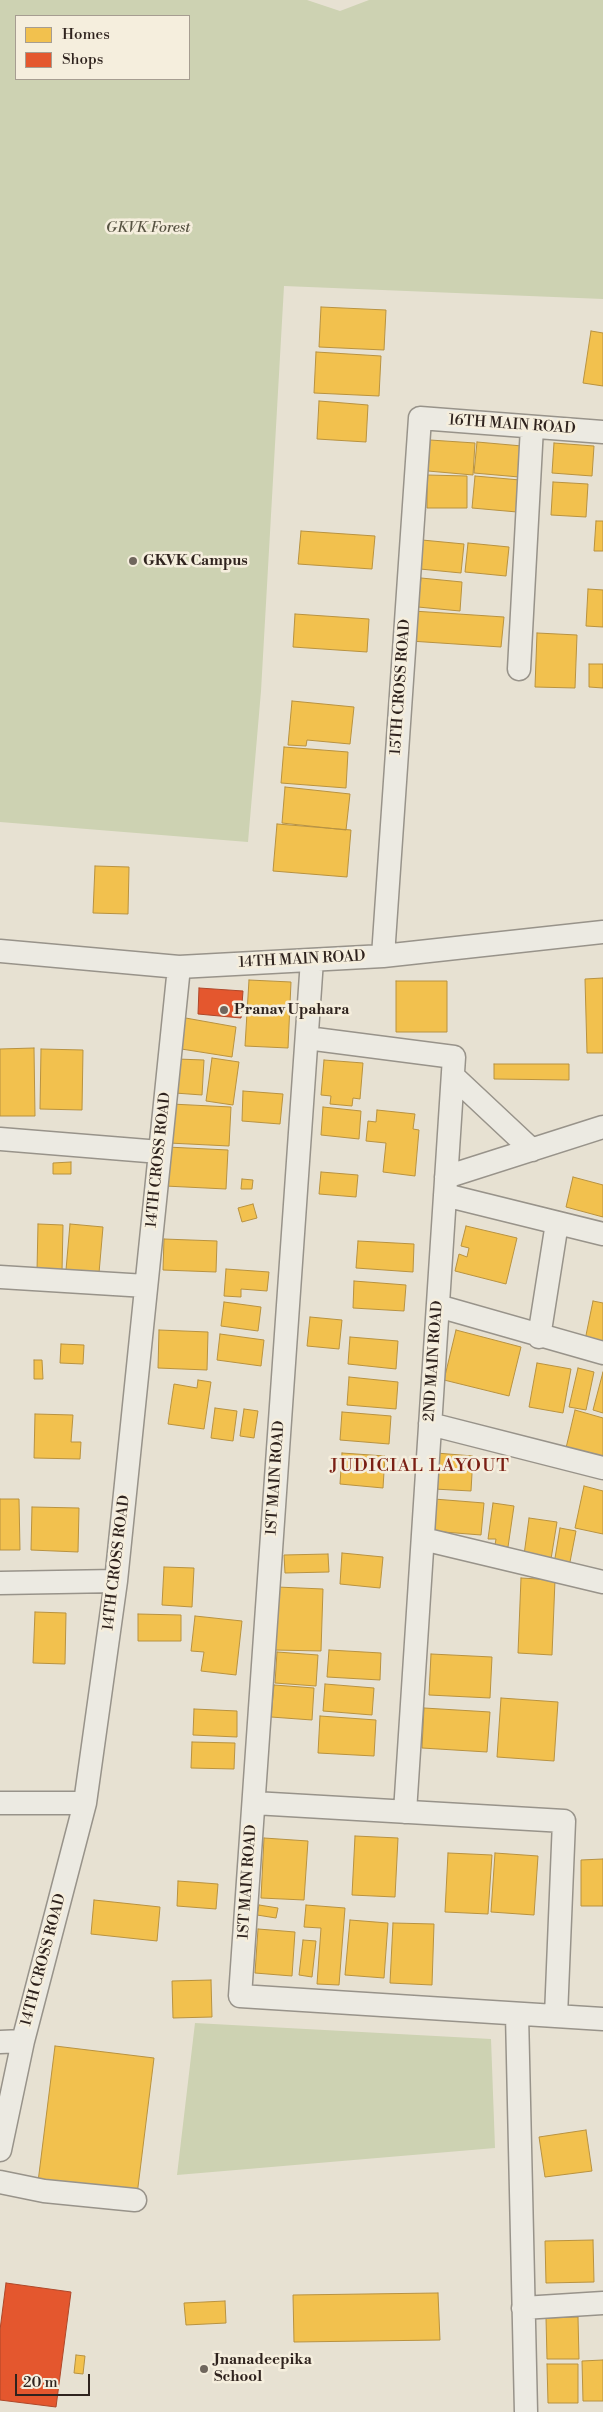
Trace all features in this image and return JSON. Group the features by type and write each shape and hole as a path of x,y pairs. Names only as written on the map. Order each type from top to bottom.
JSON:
{"street":[{"name":"16TH MAIN ROAD","path":"420,418 603,432"},
{"name":"15TH CROSS ROAD","path":"383,956 420,418"},
{"path":"519,669 532,427"},
{"name":"14TH MAIN ROAD","path":"0,951 179,967 383,956 603,932"},
{"name":"1ST MAIN ROAD","path":"312,960 240,1996 517,2014"},
{"name":"14TH CROSS ROAD","path":"0,2150 23,2041 84,1803 116,1582 179,967"},
{"name":"2ND MAIN ROAD","path":"307,1038 454,1057 405,1812"},
{"path":"453,1076 532,1150"},
{"path":"446,1186 532,1150 603,1127"},
{"path":"0,1139 160,1152"},
{"path":"446,1186 557,1223 603,1234"},
{"path":"539,1336 557,1223"},
{"path":"0,1277 146,1286"},
{"path":"438,1306 603,1353"},
{"path":"430,1424 603,1468"},
{"path":"422,1539 603,1582"},
{"path":"0,1583 116,1582"},
{"path":"0,1803 84,1803"},
{"path":"254,1803 564,1820 556,2016"},
{"path":"526,2412 517,2014 603,2019"},
{"path":"0,2042 23,2041"},
{"path":"0,2182 44,2191 135,2200"},
{"path":"523,2308 603,2303"}],"green space":[{"name":"GKVK Forest","path":"0,0 307,0 340,11 369,0 603,0 603,299 284,286 261,691 248,842 0,822"},
{"path":"195,2023 491,2039 495,2148 177,2175"}],"building: Homes":[{"path":"321,307 386,310 384,350 319,347"},
{"path":"591,331 603,333 603,386 583,383"},
{"path":"316,352 381,356 379,396 314,393"},
{"path":"319,401 368,405 366,442 317,439"},
{"path":"430,440 475,443 473,475 428,471"},
{"path":"477,442 522,446 519,477 474,473"},
{"path":"554,443 594,446 592,476 552,473"},
{"path":"427,475 467,476 467,508 427,508"},
{"path":"475,476 520,480 517,512 472,508"},
{"path":"553,482 588,484 586,517 551,515"},
{"path":"596,521 603,521 603,551 594,551"},
{"path":"301,531 375,536 372,569 298,564"},
{"path":"422,540 464,544 461,573 420,569"},
{"path":"468,543 509,547 506,576 465,572"},
{"path":"421,578 462,582 460,611 418,607"},
{"path":"588,589 603,590 603,627 586,626"},
{"path":"413,611 504,617 501,647 410,641"},
{"path":"295,614 369,619 367,652 293,647"},
{"path":"537,633 577,635 575,688 535,687"},
{"path":"589,664 603,664 603,688 589,687"},
{"path":"292,701 354,707 350,744 307,740 306,746 288,745"},
{"path":"284,747 348,752 346,788 281,783"},
{"path":"285,787 350,794 346,830 282,823"},
{"path":"277,824 351,830 347,877 273,871"},
{"path":"95,866 129,867 128,914 93,913"},
{"path":"603,978 603,1053 587,1053 585,979"},
{"path":"249,980 291,982 288,1048 245,1046"},
{"path":"396,981 447,981 447,1032 396,1032"},
{"path":"180,1017 236,1027 232,1057 175,1048"},
{"path":"34,1048 35,1116 0,1116 0,1049"},
{"path":"41,1049 83,1050 82,1110 40,1109"},
{"path":"212,1058 239,1062 233,1105 206,1101"},
{"path":"177,1059 204,1060 202,1095 175,1093"},
{"path":"324,1060 363,1063 360,1099 353,1098 352,1106 330,1104 331,1096 321,1095"},
{"path":"494,1064 569,1064 569,1080 494,1079"},
{"path":"243,1091 283,1094 280,1124 242,1121"},
{"path":"171,1104 231,1107 229,1146 169,1143"},
{"path":"323,1107 361,1111 359,1139 321,1135"},
{"path":"377,1110 415,1114 413,1129 419,1130 415,1176 383,1172 386,1143 366,1141 368,1121 376,1122"},
{"path":"167,1147 228,1150 226,1189 165,1186"},
{"path":"71,1162 71,1174 53,1174 53,1163"},
{"path":"321,1172 358,1175 356,1197 319,1194"},
{"path":"573,1177 603,1185 603,1217 566,1207"},
{"path":"242,1179 253,1180 252,1189 241,1189"},
{"path":"253,1204 257,1218 242,1222 238,1208"},
{"path":"38,1224 63,1225 62,1272 37,1271"},
{"path":"70,1224 103,1227 99,1273 66,1270"},
{"path":"466,1226 517,1238 506,1284 455,1271 459,1254 467,1257 469,1248 461,1246"},
{"path":"164,1239 217,1241 216,1272 163,1270"},
{"path":"358,1241 414,1244 413,1272 356,1268"},
{"path":"226,1269 269,1272 267,1291 241,1289 241,1297 224,1296"},
{"path":"354,1281 406,1285 404,1311 353,1308"},
{"path":"593,1301 603,1303 603,1350 584,1345"},
{"path":"224,1302 261,1307 258,1331 221,1326"},
{"path":"310,1317 342,1320 339,1349 307,1346"},
{"path":"159,1330 208,1332 207,1370 158,1368"},
{"path":"456,1330 521,1347 509,1396 444,1380"},
{"path":"220,1334 264,1340 261,1366 217,1360"},
{"path":"350,1337 398,1341 396,1369 348,1364"},
{"path":"61,1344 84,1345 83,1364 60,1363"},
{"path":"34,1360 42,1360 43,1379 34,1379"},
{"path":"537,1363 571,1369 563,1413 529,1407"},
{"path":"578,1368 594,1372 586,1410 569,1407"},
{"path":"603,1372 603,1413 593,1410"},
{"path":"349,1377 398,1382 396,1409 347,1405"},
{"path":"198,1380 211,1382 204,1429 168,1424 174,1384 197,1388"},
{"path":"215,1408 237,1411 233,1441 211,1438"},
{"path":"244,1409 258,1411 254,1438 240,1436"},
{"path":"575,1410 603,1418 603,1457 566,1448"},
{"path":"342,1412 391,1416 389,1444 340,1440"},
{"path":"35,1414 73,1415 71,1442 81,1442 80,1459 34,1458"},
{"path":"342,1453 385,1456 383,1488 340,1484"},
{"path":"436,1453 473,1456 471,1491 434,1489"},
{"path":"584,1486 603,1491 603,1534 575,1528"},
{"path":"0,1499 19,1499 20,1550 0,1550"},
{"path":"434,1499 484,1503 481,1535 431,1531"},
{"path":"493,1503 514,1506 508,1547 495,1545 496,1539 488,1539"},
{"path":"32,1507 79,1508 78,1552 31,1550"},
{"path":"529,1518 557,1522 551,1559 524,1555"},
{"path":"560,1528 576,1531 569,1567 554,1564"},
{"path":"342,1553 383,1557 380,1588 340,1584"},
{"path":"328,1554 329,1572 285,1573 284,1555"},
{"path":"164,1567 194,1568 192,1607 162,1605"},
{"path":"521,1578 555,1580 552,1655 518,1653"},
{"path":"277,1587 323,1589 321,1651 275,1650"},
{"path":"35,1612 66,1613 65,1664 33,1663"},
{"path":"138,1614 181,1615 181,1641 138,1641"},
{"path":"195,1616 242,1621 236,1675 201,1671 204,1652 191,1651"},
{"path":"329,1650 381,1653 380,1680 327,1677"},
{"path":"277,1652 318,1655 316,1686 275,1683"},
{"path":"431,1654 492,1657 490,1698 429,1695"},
{"path":"325,1684 374,1688 372,1715 323,1711"},
{"path":"274,1685 314,1688 312,1720 271,1717"},
{"path":"501,1698 558,1702 554,1761 497,1757"},
{"path":"424,1708 490,1712 487,1752 422,1748"},
{"path":"194,1709 237,1711 237,1737 193,1735"},
{"path":"320,1716 376,1720 374,1756 318,1753"},
{"path":"192,1742 235,1743 234,1769 191,1768"},
{"path":"355,1836 398,1838 395,1897 352,1895"},
{"path":"264,1838 308,1841 304,1900 261,1898"},
{"path":"448,1853 492,1855 488,1914 445,1912"},
{"path":"495,1853 538,1856 534,1915 491,1912"},
{"path":"603,1859 603,1906 581,1906 581,1860"},
{"path":"178,1881 218,1884 216,1909 177,1906"},
{"path":"94,1900 160,1907 157,1941 91,1934"},
{"path":"259,1905 278,1908 276,1918 257,1915"},
{"path":"306,1905 345,1908 339,1985 317,1984 321,1928 304,1927"},
{"path":"350,1920 388,1923 384,1978 345,1975"},
{"path":"393,1923 434,1924 432,1985 390,1983"},
{"path":"258,1929 295,1932 292,1976 255,1973"},
{"path":"303,1940 316,1941 312,1977 299,1975"},
{"path":"211,1980 212,2017 173,2018 172,1981"},
{"path":"55,2046 154,2058 137,2195 38,2182"},
{"path":"586,2130 592,2171 545,2177 539,2137"},
{"path":"593,2240 594,2282 546,2283 545,2241"},
{"path":"438,2293 440,2340 294,2342 293,2295"},
{"path":"225,2301 226,2323 186,2325 184,2303"},
{"path":"578,2317 579,2359 547,2359 546,2318"},
{"path":"76,2355 85,2356 83,2374 74,2373"},
{"path":"603,2360 603,2401 583,2401 582,2361"},
{"path":"547,2364 578,2364 578,2403 548,2403"}],"building: Shops":[{"path":"199,988 243,991 241,1018 198,1014"},
{"path":"6,2283 71,2292 56,2407 0,2400 0,2330"}],"place":[{"name":"GKVK Campus","path":"133,561"},
{"name":"Pranav Upahara","path":"224,1010"},
{"name":"Jnanadeepika School","path":"204,2369"}],"district":[{"name":"JUDICIAL LAYOUT","path":"420,1467"}]}
